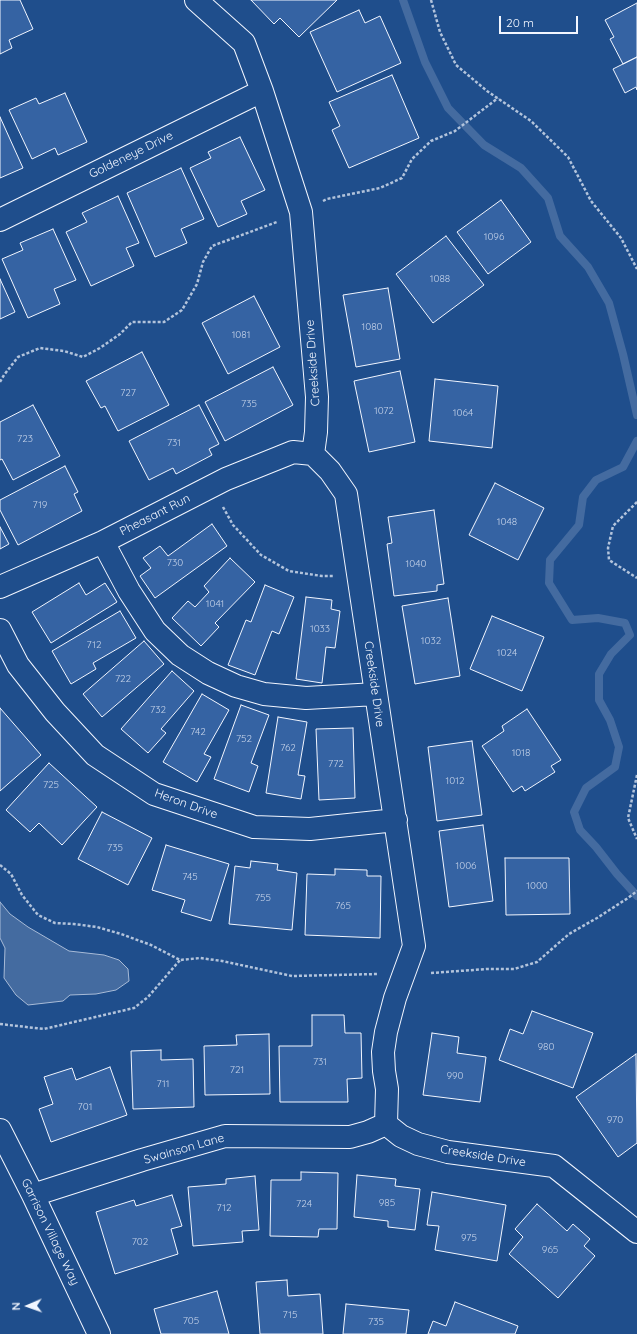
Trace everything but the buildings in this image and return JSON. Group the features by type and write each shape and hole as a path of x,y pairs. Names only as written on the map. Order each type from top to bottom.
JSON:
{"street":[{"name":"Creekside Drive","path":"196,0 244,43 262,91 301,212 318,397 313,454 330,471 346,494 414,946 395,998 386,1032 383,1052 387,1088 386,1124 401,1136 418,1144 448,1152 554,1166 637,1232"},
{"name":"Goldeneye Drive","path":"0,220 262,91"},
{"name":"Pheasant Run","path":"0,588 103,542 226,479 293,452 313,454"},
{"path":"103,542 129,591 155,631 180,655 208,673 236,686 264,694 306,698 376,694"},
{"name":"Heron Drive","path":"0,630 18,665 55,712 95,755 154,794 254,827 310,829 396,820"},
{"name":"Swainson Lane","path":"33,1195 142,1160 225,1136 350,1137 368,1132 386,1124"},
{"name":"Garrison Village Way","path":"0,1130 33,1195 99,1334"}],"path":[{"path":"431,0 440,32 456,65 487,91 531,121 568,156 591,201 620,238 637,269"},
{"path":"0,382 18,357 40,348 64,351 82,357 100,348 120,334 132,322 164,322 182,310 197,284 203,262 212,246 301,212 327,199 380,188 402,178 412,160 431,141 455,131 498,98"},
{"path":"211,487 233,525 261,555 289,570 322,576 359,576"},
{"path":"637,502 613,526 608,548 609,560 637,578"},
{"path":"637,775 628,818 637,839"},
{"path":"0,865 11,874 22,895 38,915 56,923 97,927 121,934 151,945 180,960 200,958 222,960 292,976 359,974 403,975 487,968 514,969 537,962 569,934 637,891"},
{"path":"0,1024 44,1029 134,1008 148,997 180,960"}],"water":[{"path":"0,902 10,914 28,927 69,951 104,955 119,960 128,969 129,981 116,990 96,994 70,995 63,1001 28,1005 16,995 4,978 5,948 0,938"}],"waterway":[{"path":"403,0 425,62 448,108 484,145 521,168 548,198 560,236 588,267 609,303 623,354 637,415"},
{"path":"637,441 623,467 596,480 583,497 579,525 550,560 549,583 572,620 598,618 625,623 630,635 611,654 599,674 599,700 610,720 619,747 615,767 586,788 574,812 580,830 637,896"}]}
